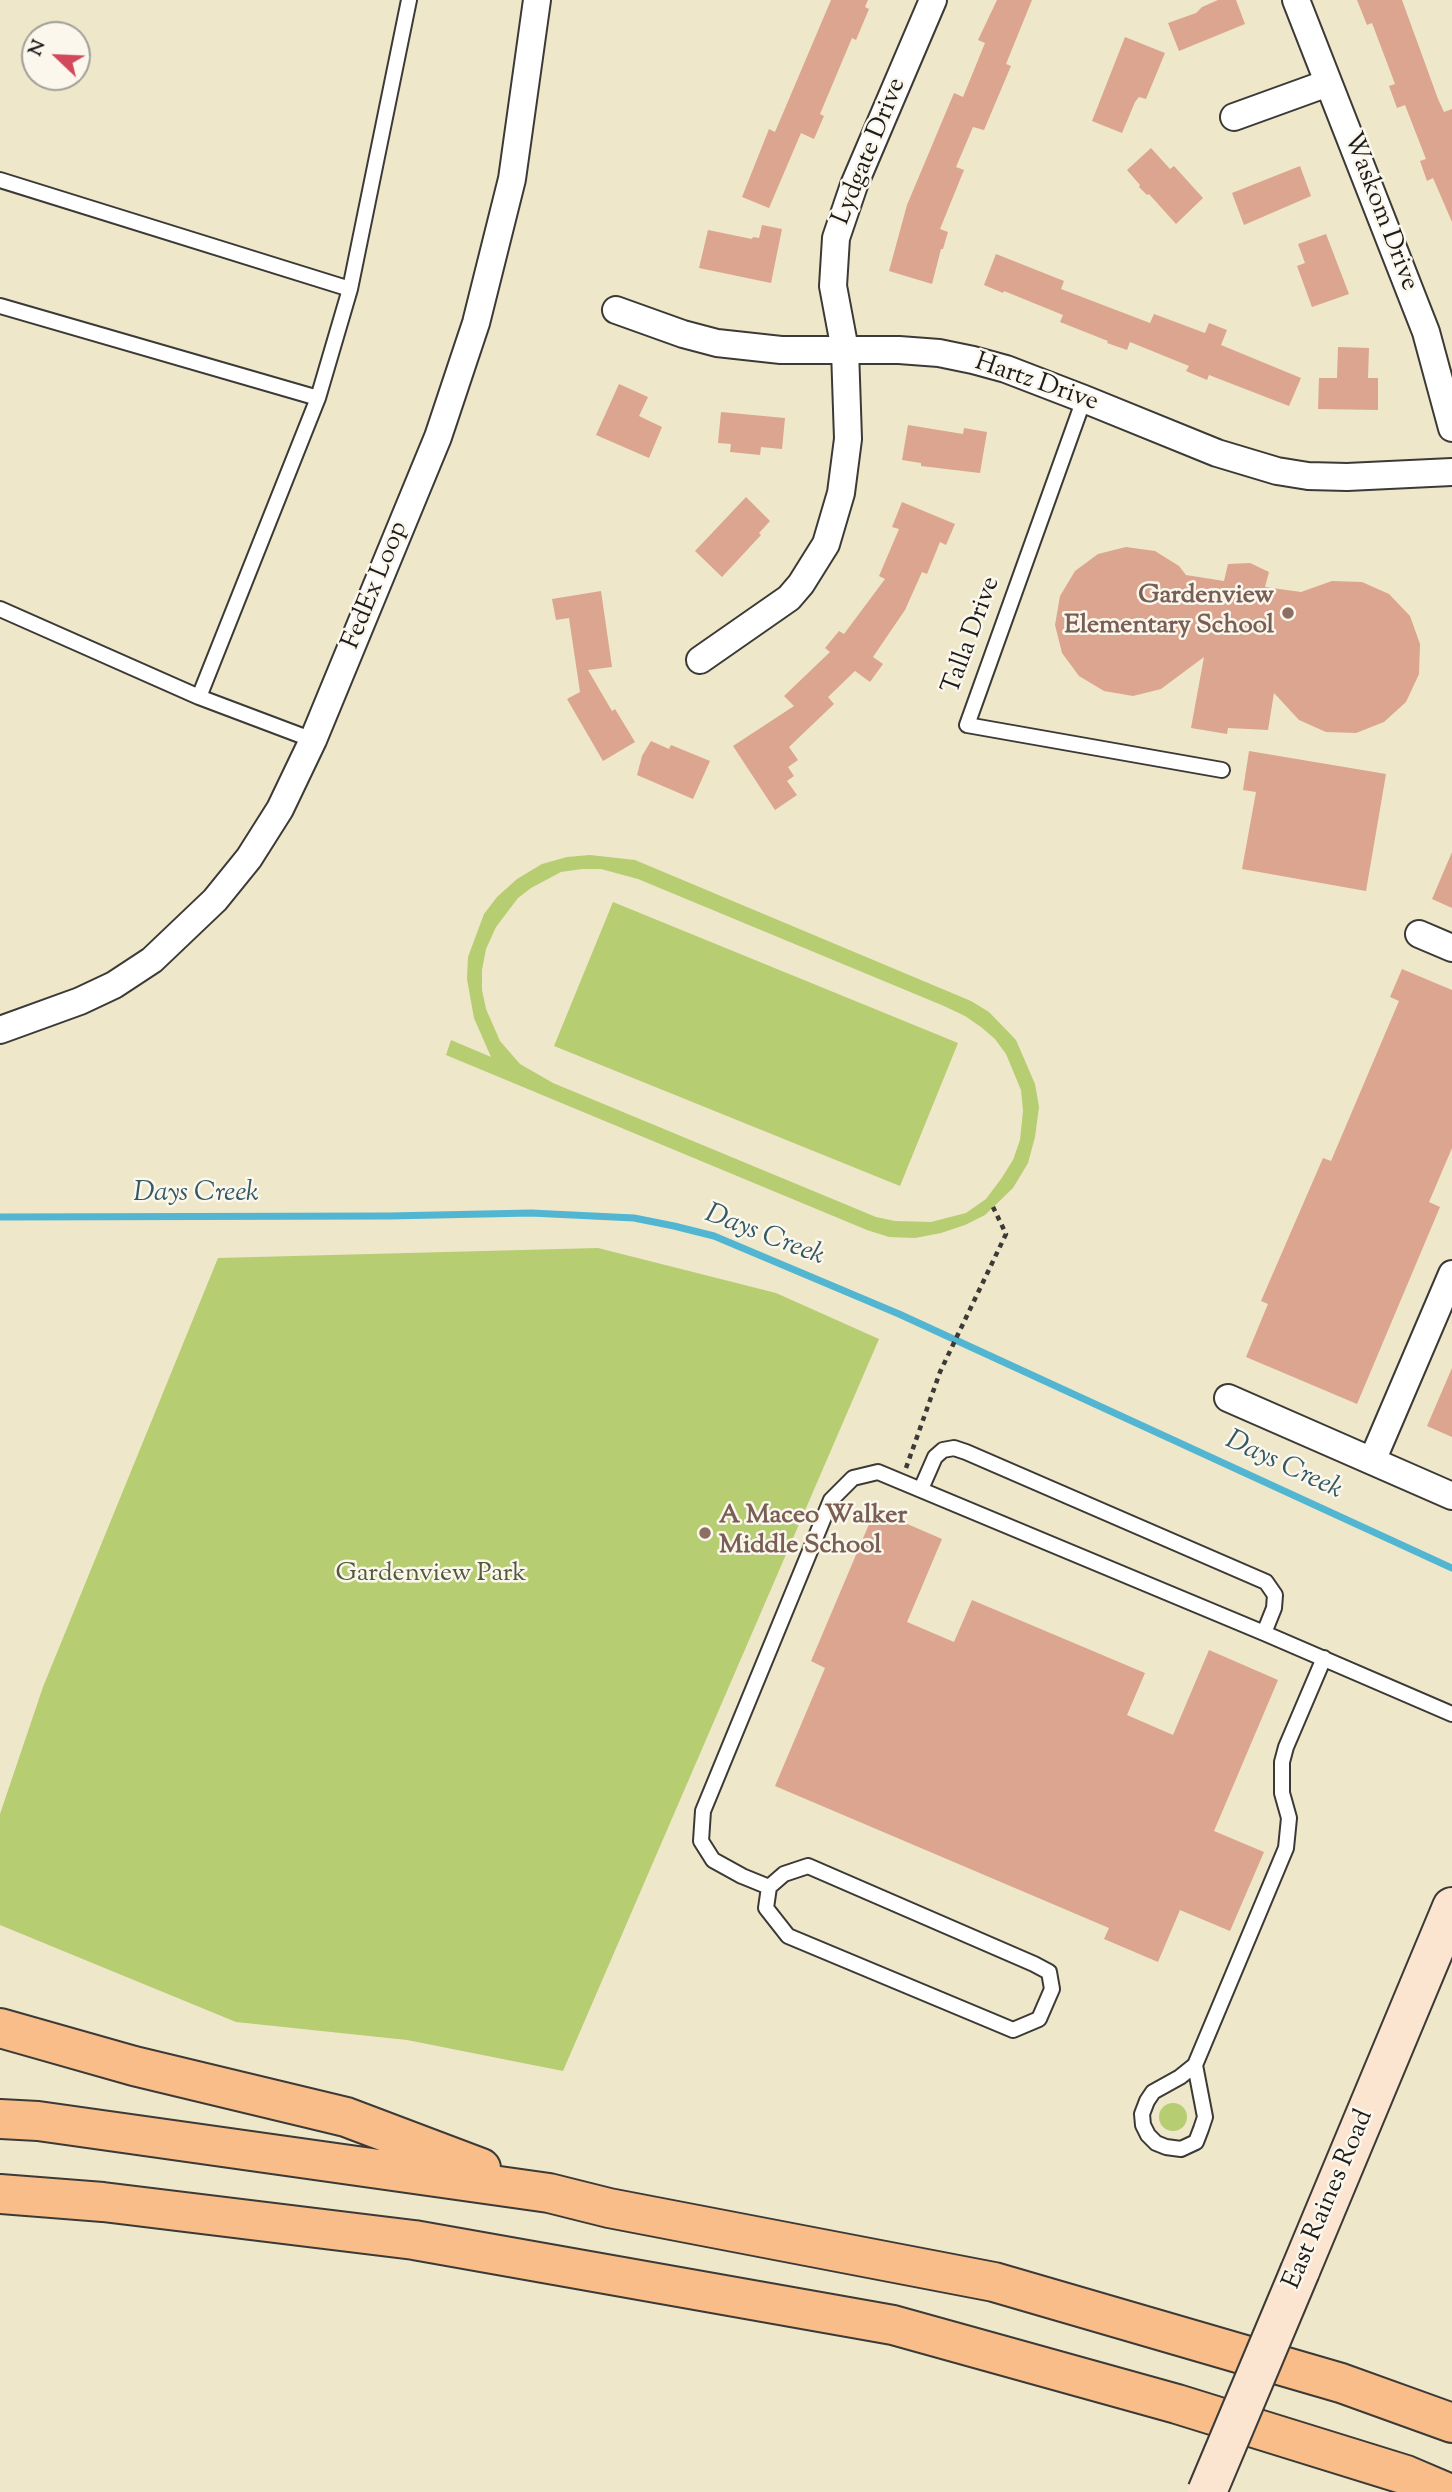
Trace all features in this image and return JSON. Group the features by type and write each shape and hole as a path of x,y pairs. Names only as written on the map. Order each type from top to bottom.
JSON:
{"highway":[{"path":"0,2028 134,2066 346,2117 549,2193"},
{"path":"0,2119 38,2121 549,2193 609,2208 994,2282 1341,2383 1452,2423"},
{"path":"0,2194 103,2202 414,2239 892,2325 1177,2404 1406,2475 1447,2492"}],"main road":[{"name":"East Raines Road","path":"1207,2492 1452,1907"}],"street":[{"name":"FedEx Loop","path":"0,1030 46,1016 114,985 152,960 215,900 249,858 280,809 313,740 438,437 476,323 512,179 537,0"},
{"name":"Lydgate Drive","path":"700,660 789,598 808,575 826,544 841,493 848,439 845,350 834,286 836,238 854,185 933,0"},
{"name":"Waskom Drive","path":"1296,0 1426,332 1452,428"},
{"path":"1234,117 1328,82"},
{"name":"Hartz Drive","path":"615,310 717,343 781,350 912,351 973,360 1006,369 1084,398 1217,453 1277,471 1347,477 1452,472"},
{"path":"1419,934 1452,948"},
{"path":"1372,1461 1452,1274"},
{"path":"1228,1398 1452,1496"}],"lane":[{"path":"199,697 318,398 350,289 409,0"},
{"path":"0,180 350,289"},
{"path":"0,306 318,398"},
{"name":"Talla Drive","path":"1084,398 967,726 1222,770"},
{"path":"0,609 199,697 313,740"},
{"path":"921,1489 935,1457 943,1450 954,1448 966,1452 1266,1582 1275,1595 1275,1608 1264,1633"},
{"path":"768,1886 743,1877 713,1860 701,1841 703,1811 831,1500 853,1478 878,1472 1452,1714"},
{"path":"1195,2065 1205,2117 1196,2142 1181,2149 1172,2149 1156,2143 1143,2125 1142,2115 1147,2101 1153,2092 1195,2065 1286,1848 1289,1818 1282,1793 1282,1762 1324,1658"},
{"path":"808,1866 1034,1964 1048,1972 1052,1989 1039,2019 1013,2030 788,1936 766,1908 768,1886 784,1874 808,1866"}],"path":[{"path":"901,1482 940,1372 1006,1234 993,1207"}],"green space":[{"path":"590,855 635,860 971,1001 989,1012 1016,1040 1035,1084 1039,1107 1028,1163 1013,1188 985,1215 965,1225 915,1238 889,1237 446,1055 451,1040 491,1057 474,1018 467,979 468,957 484,914 497,897 517,879 542,864 567,857","holes":["601,869 638,879 944,1006 981,1027 995,1039 1006,1054 1021,1090 1023,1111 1020,1140 1013,1160 986,1199 966,1213 931,1222 895,1221 876,1217 553,1083 520,1064 500,1041 486,1009 482,990 486,949 496,927 518,898 531,888 561,872"]},
{"path":"613,902 958,1043 900,1186 554,1046"},
{"name":"Gardenview Park","path":"598,1248 776,1293 879,1339 563,2071 407,2040 236,2022 0,1925 0,1814 43,1687 218,1258"},
{"path":"1173,2103 1183,2107 1187,2117 1183,2127 1173,2131 1163,2127 1159,2117 1163,2107"}],"building":[{"path":"831,0 868,0 865,7 869,9 856,40 852,38 820,114 824,116 814,139 801,133 769,208 742,197 769,129 775,132"},
{"path":"997,0 1032,0 1006,64 1011,66 984,130 973,127 956,167 964,170 940,229 948,232 932,284 889,271 907,205 954,93 963,97 985,43 978,40"},
{"path":"1218,0 1236,0 1245,24 1179,51 1168,23 1196,13 1202,7"},
{"path":"1357,0 1402,0 1438,99 1444,112 1452,109 1452,222 1433,178 1427,181 1420,161 1426,159 1405,105 1397,108 1389,86 1395,84 1372,23 1367,25"},
{"path":"1125,37 1165,53 1146,99 1139,97 1135,102 1122,133 1092,121"},
{"path":"1151,148 1170,169 1174,166 1203,198 1176,224 1149,194 1139,187 1127,170"},
{"path":"1300,166 1311,196 1244,225 1232,193"},
{"path":"762,225 782,229 771,283 699,268 708,230 752,239 759,238"},
{"path":"1326,234 1349,294 1312,307 1297,266 1305,263 1298,244"},
{"path":"996,254 1064,281 1061,289 1150,323 1154,314 1205,333 1209,323 1227,330 1221,345 1301,378 1289,406 1209,375 1207,380 1186,371 1189,366 1130,342 1127,350 1107,343 1108,341 1060,322 1063,315 984,285"},
{"path":"1338,347 1369,348 1368,378 1378,378 1378,410 1318,409 1319,378 1337,378"},
{"path":"619,384 648,397 639,416 662,427 649,458 596,435"},
{"path":"721,412 785,418 782,449 761,447 760,455 730,452 731,444 718,443"},
{"path":"908,425 963,434 964,428 987,432 980,473 921,466 921,463 902,460"},
{"path":"746,497 770,521 759,533 761,535 722,577 695,551"},
{"path":"902,502 955,524 946,545 940,542 927,574 922,572 905,610 873,657 883,664 870,682 855,671 828,697 834,704 789,747 798,760 788,767 794,776 787,781 797,795 775,810 733,746 794,706 784,696 830,652 825,648 839,631 844,634 885,579 879,576 899,529 892,527"},
{"path":"1126,547 1155,551 1179,566 1186,575 1224,581 1228,564 1250,563 1269,572 1265,587 1301,592 1332,581 1362,582 1389,594 1410,616 1420,644 1419,674 1406,702 1384,722 1356,733 1326,732 1299,720 1274,693 1268,730 1228,728 1227,734 1191,728 1204,657 1161,689 1133,696 1104,691 1079,676 1062,653 1055,625 1060,596 1075,571 1098,554"},
{"path":"601,591 612,667 588,670 612,711 615,709 635,742 603,761 567,699 580,692 569,618 556,620 552,599"},
{"path":"651,741 669,749 671,745 710,761 693,799 637,775 642,756"},
{"path":"1249,751 1386,774 1366,891 1242,869 1256,792 1243,790"},
{"path":"1452,852 1452,908 1432,899"},
{"path":"1402,969 1452,990 1452,1148 1429,1202 1440,1207 1357,1404 1246,1357 1268,1304 1261,1301 1323,1158 1331,1161 1399,1001 1390,997"},
{"path":"1452,1368 1452,1437 1427,1426"},
{"path":"875,1510 942,1539 907,1622 954,1642 972,1600 1145,1673 1127,1715 1173,1735 1209,1650 1278,1680 1214,1831 1264,1852 1230,1931 1180,1910 1158,1962 1104,1939 1109,1928 775,1786 825,1668 811,1661"}],"waterway":[{"name":"Days Creek","path":"0,1217 531,1213 634,1218 674,1226 714,1236 899,1314 1452,1568"}],"place":[{"name":"Gardenview Elementary School","path":"1288,613"},
{"name":"A Maceo Walker Middle School","path":"705,1533"}]}
